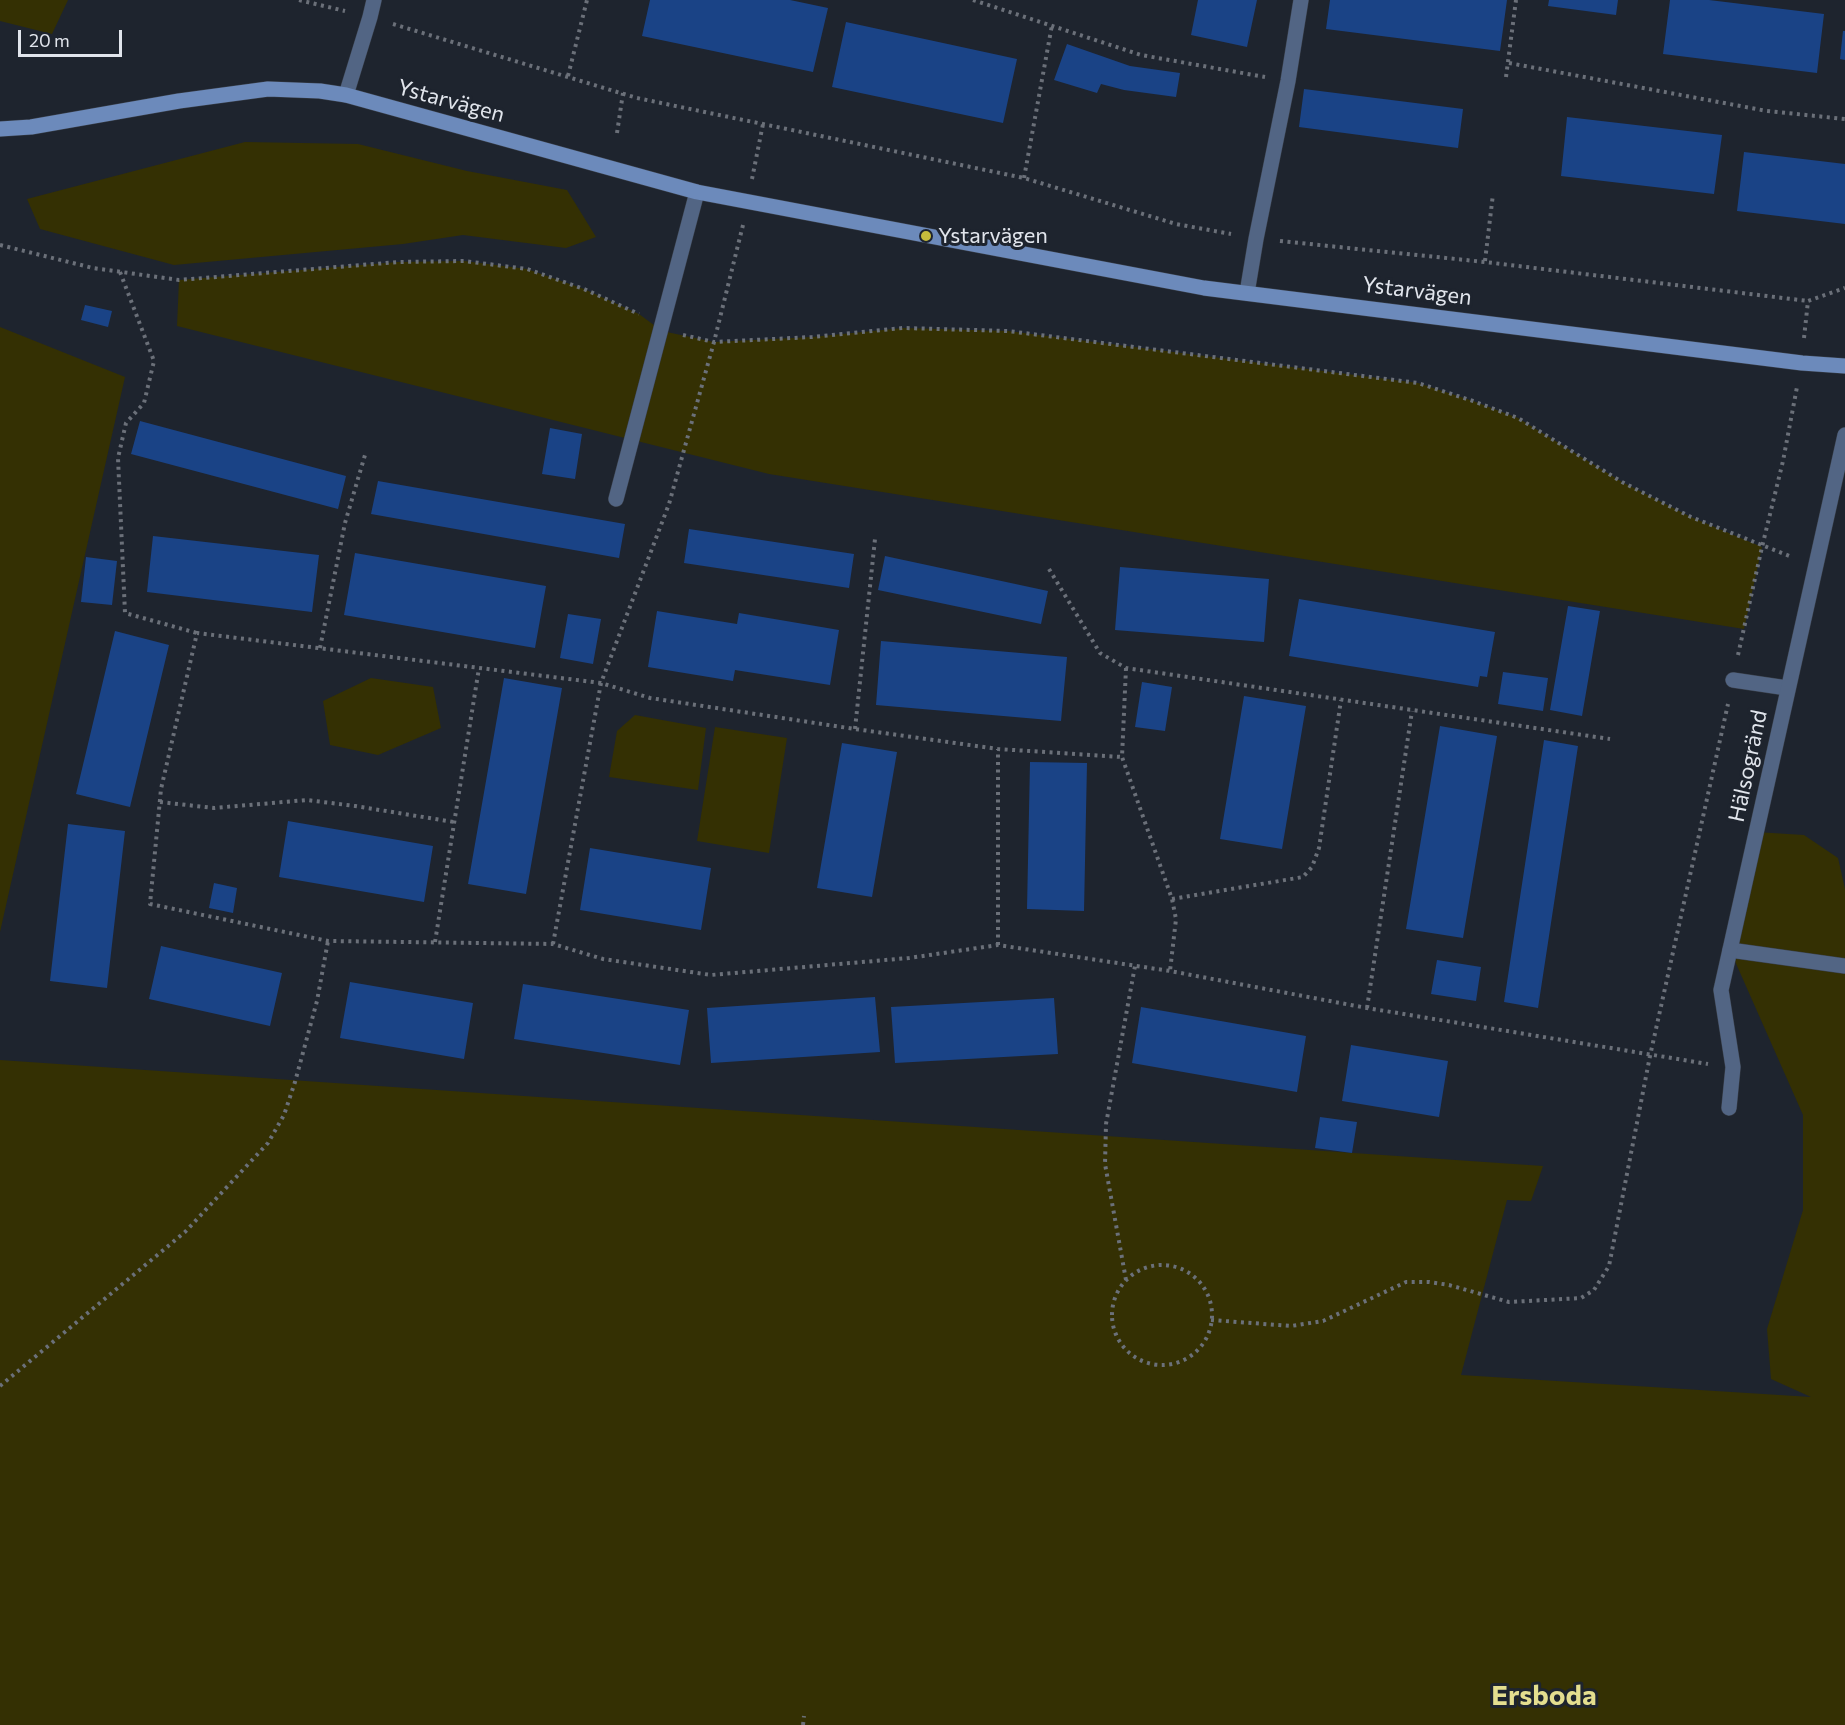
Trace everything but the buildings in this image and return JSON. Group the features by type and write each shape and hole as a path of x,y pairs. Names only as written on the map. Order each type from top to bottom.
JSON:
{"street":[{"path":"346,95 374,0"},
{"path":"1247,293 1288,81 1301,0"},
{"name":"Ystarvägen","path":"0,129 31,127 179,101 268,89 320,91 346,95 697,192 1193,285 1802,363 1845,366"},
{"path":"616,499 697,192"},
{"name":"Hälsogränd","path":"1730,1108 1733,1067 1721,990 1845,435"},
{"path":"1733,680 1787,688"},
{"path":"1730,950 1845,966"}],"path":[{"path":"299,0 370,17 623,93 1024,178 1176,224 1256,239 1485,262 1808,301"},
{"path":"568,76 587,0"},
{"path":"973,0 1141,55 1288,81"},
{"path":"1506,77 1516,0"},
{"path":"1024,178 1052,25"},
{"path":"1509,63 1767,111 1845,119"},
{"path":"617,133 623,93"},
{"path":"553,944 601,683 669,504 714,342 742,229 763,124"},
{"path":"1485,262 1493,194"},
{"path":"0,245 93,268 179,280 398,262 464,261 527,269 584,289 639,314 662,331 714,342 812,337 903,328 1008,331 1418,383 1518,418 1622,482 1691,517 1762,547 1815,565"},
{"path":"120,272 154,361 144,403 126,423 118,458 125,613 197,633 601,683 650,698 855,729 998,749 1122,757"},
{"path":"320,648 345,523 364,455"},
{"path":"855,729 875,539"},
{"path":"1049,569 1100,653 1126,668 1610,739"},
{"path":"197,633 161,789 150,904 328,941 553,944 603,959 711,975 909,958 998,945 1170,971 1367,1008 1650,1056 1733,1067"},
{"path":"435,942 479,668"},
{"path":"1126,668 1122,757 1172,899 1176,919 1170,971"},
{"path":"1172,899 1303,877 1312,867 1319,848 1341,700"},
{"path":"1367,1008 1412,711"},
{"path":"998,749 998,945"},
{"path":"160,802 214,808 307,800 454,822"},
{"path":"0,1386 185,1232 268,1143 284,1115 295,1082 317,1001 328,941"},
{"path":"1126,1280 1105,1164 1106,1124 1135,966"},
{"path":"1211,1320 1291,1326 1323,1321 1406,1282 1429,1281 1509,1302 1581,1298 1594,1290 1609,1266 1650,1056"},
{"path":"1161,1265 1179,1268 1192,1275 1202,1285 1209,1296 1210,1329 1204,1342 1191,1356 1173,1364 1157,1365 1141,1360 1130,1353 1119,1341 1113,1322 1115,1300 1126,1280 1148,1267 1161,1265"},
{"path":"803,1725 804,1716"}],"shaded area":[{"path":"0,0 68,0 52,34 0,21"},
{"path":"245,142 358,144 467,171 567,190 596,237 566,248 463,235 403,244 174,265 40,229 27,199"},
{"path":"464,261 527,269 584,289 639,314 662,331 714,342 812,337 903,328 1008,331 1418,383 1518,418 1622,482 1691,517 1762,547 1744,629 769,474 177,326 179,280 398,262"},
{"path":"0,327 125,377 0,932"},
{"path":"371,678 433,687 441,728 378,755 330,745 323,701"},
{"path":"635,715 706,728 698,790 609,777 617,731"},
{"path":"715,727 787,738 769,853 697,841"},
{"path":"1756,832 1804,835 1838,858 1845,889 1845,1725 0,1725 0,1060 1543,1166 1531,1201 1507,1200 1461,1375 1811,1397 1771,1379 1767,1329 1803,1210 1803,1115 1730,950"}],"place":[{"name":"Ystarvägen","path":"926,236"}],"district":[{"name":"Ersboda","path":"1544,1696"}]}
